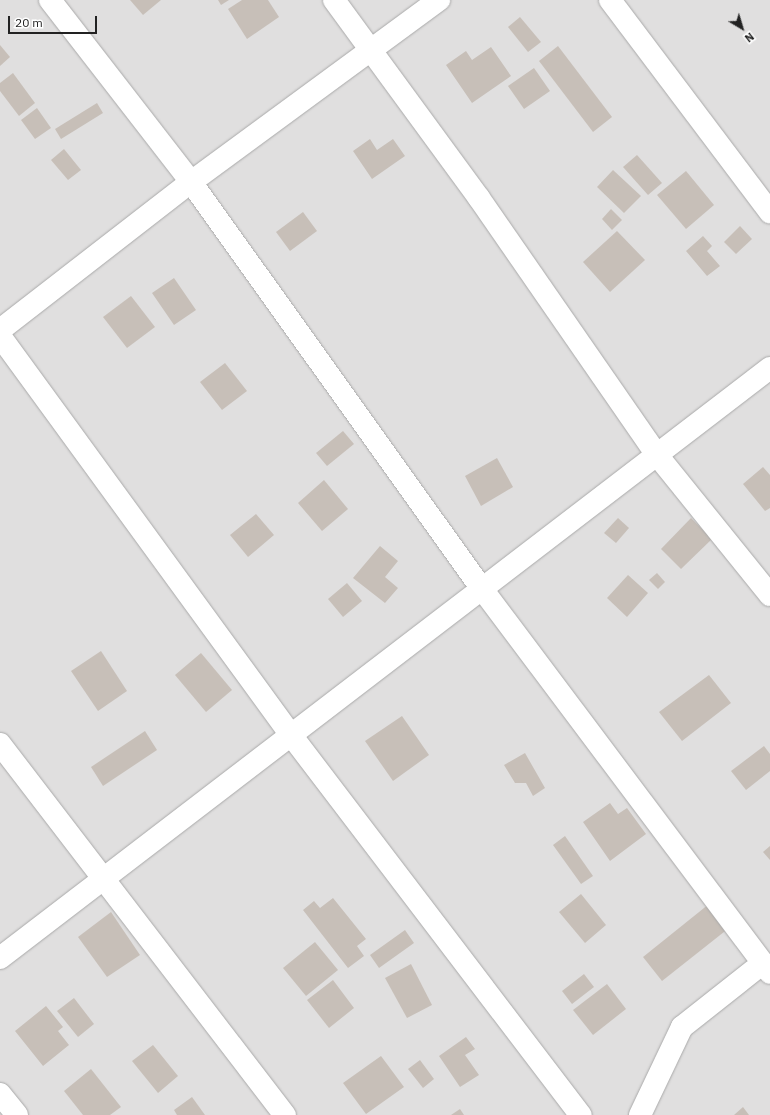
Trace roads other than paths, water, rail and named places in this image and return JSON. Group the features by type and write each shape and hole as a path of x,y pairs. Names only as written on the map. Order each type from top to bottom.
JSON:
{"street":[{"path":"50,0 191,182 482,589 766,968 682,1027 640,1115"},
{"path":"334,0 370,52 479,198 657,455 770,595"},
{"path":"0,330 191,182 439,0"},
{"path":"610,0 770,212"},
{"path":"0,336 291,734 581,1115"},
{"path":"0,958 770,368"},
{"path":"0,744 102,880 285,1115"},
{"path":"0,1094 17,1115"}]}
